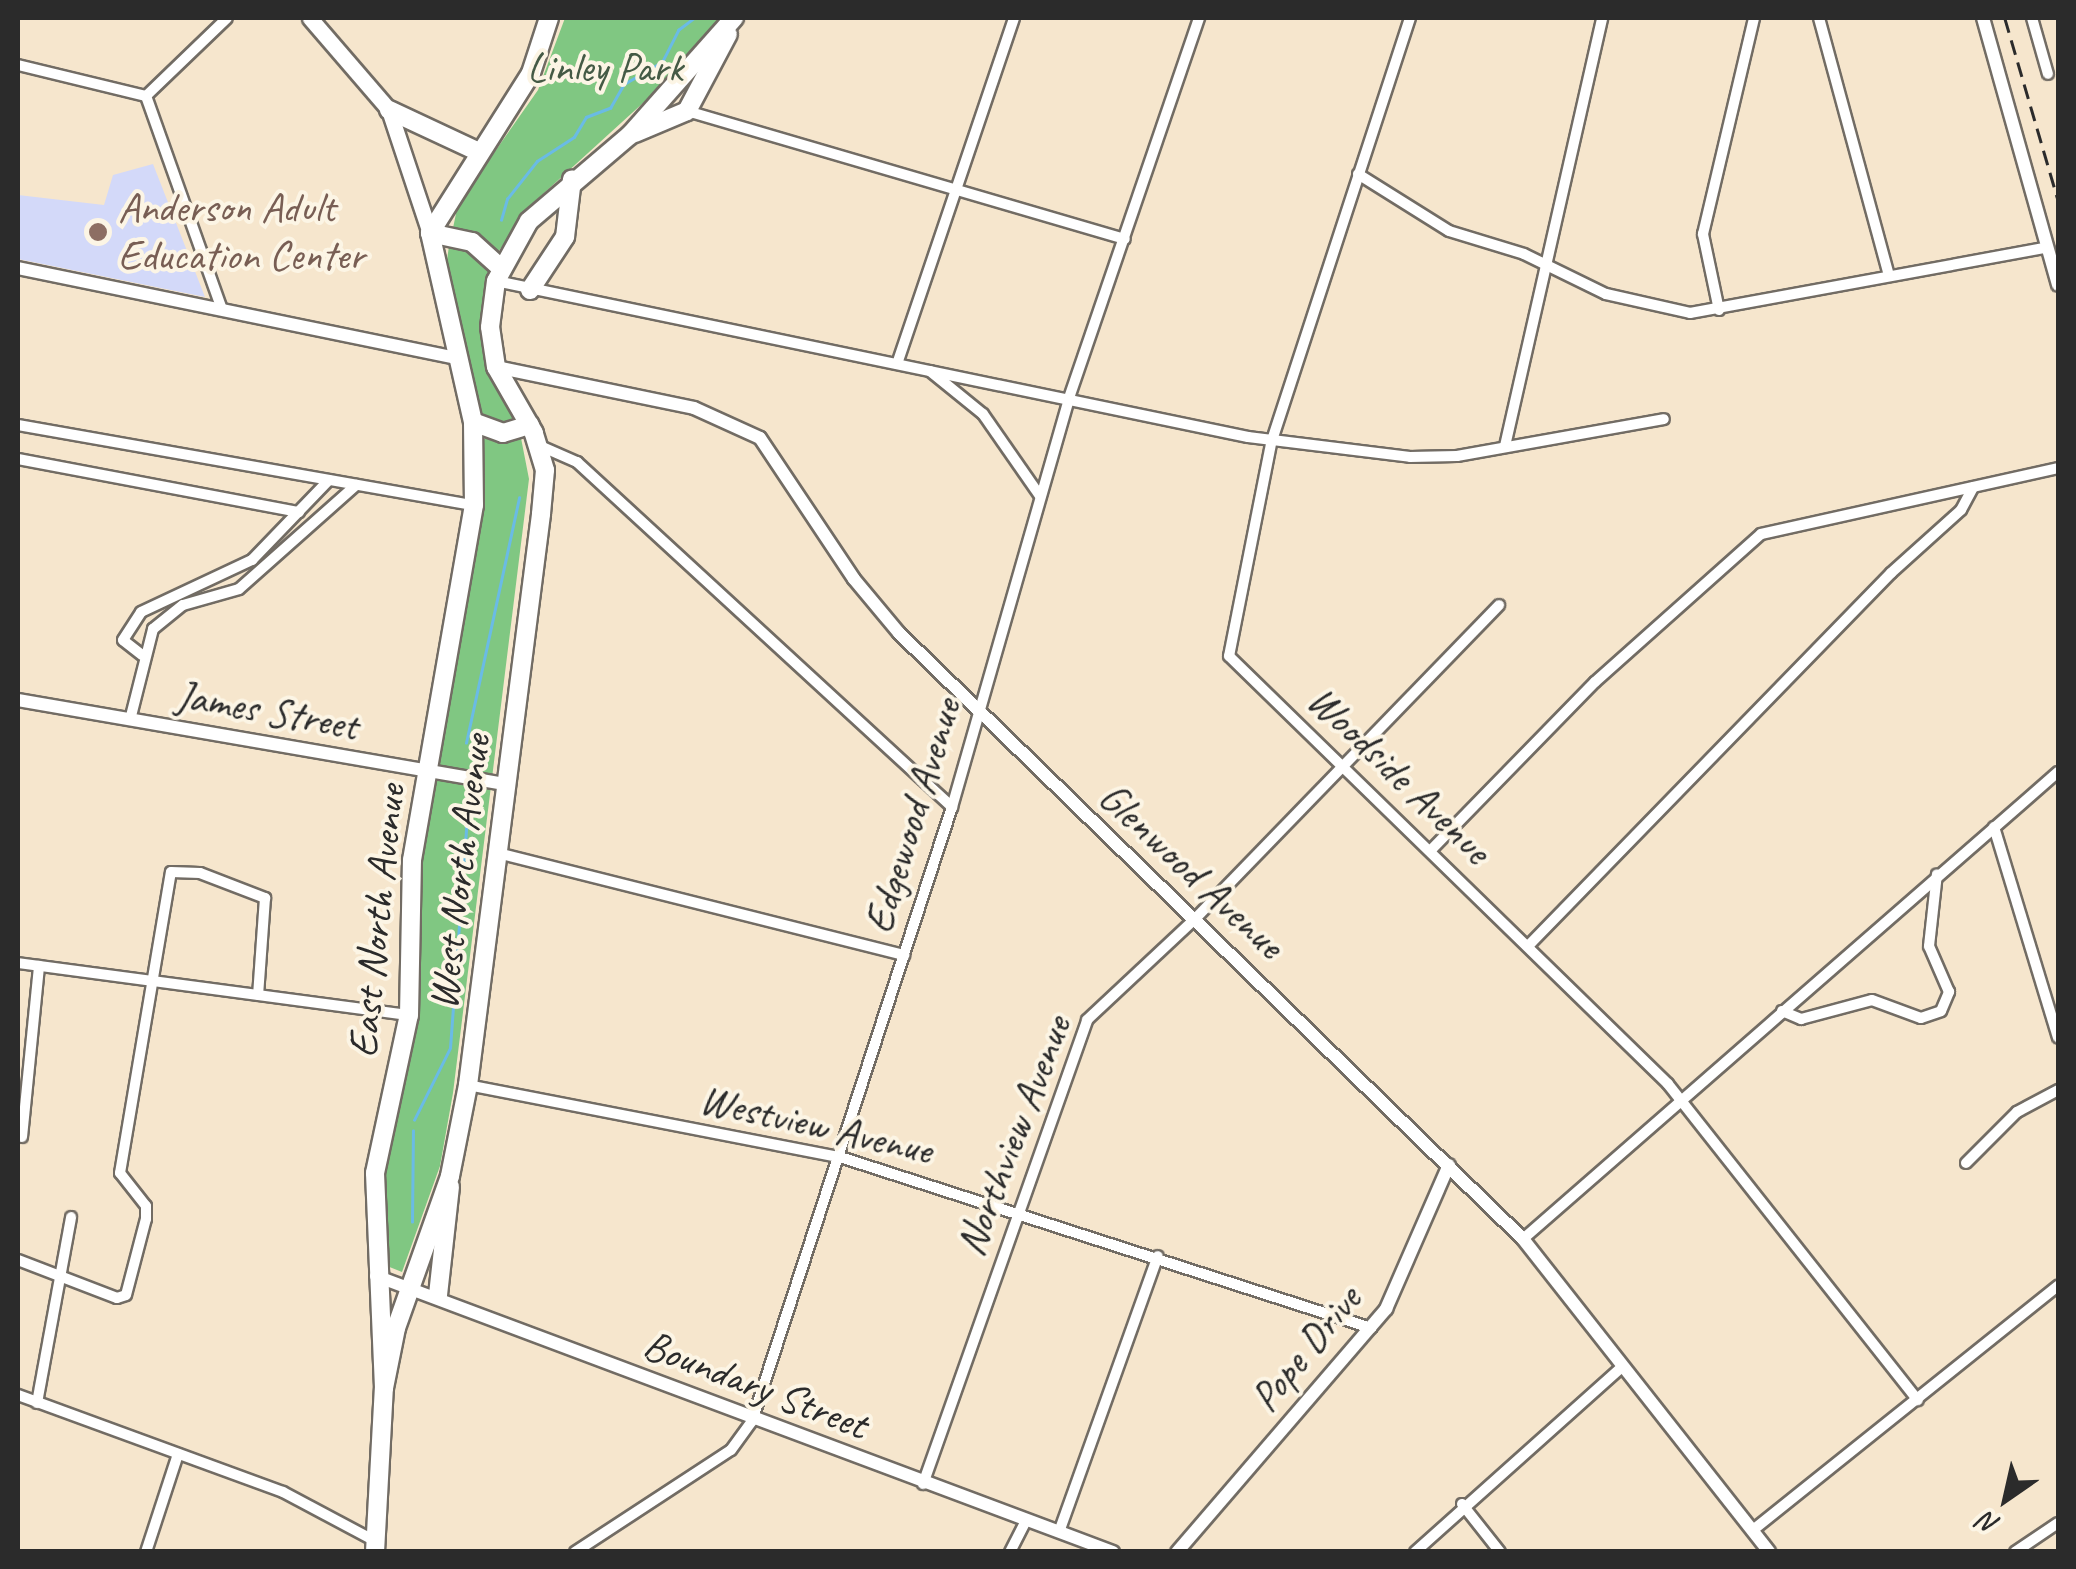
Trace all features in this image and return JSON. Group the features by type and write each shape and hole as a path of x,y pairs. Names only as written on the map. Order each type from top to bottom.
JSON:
{"main road":[{"path":"310,18 389,110 430,233 461,359"},
{"path":"430,233 530,73 549,18"},
{"path":"630,135 687,111 716,65 734,18"},
{"path":"496,367 490,327 498,274 528,221 572,179 630,135 734,18"},
{"path":"389,110 479,152"},
{"path":"530,290 565,236 572,179"},
{"path":"430,233 472,242 498,274"},
{"name":"East North Avenue","path":"376,1547 384,1388 376,1276 375,1172 409,1016 408,903 474,505 473,422 461,359"},
{"name":"West North Avenue","path":"384,1388 410,1284 450,1176 468,1085 541,514 545,470 538,445 496,367"},
{"path":"473,422 502,433 530,425"},
{"path":"438,1295 451,1216 450,1176"}],"street":[{"path":"146,96 227,18"},
{"path":"897,364 1014,18"},
{"name":"Edgewood Avenue","path":"575,1552 731,1450 752,1421 952,807 1069,398 1199,18"},
{"path":"1272,439 1410,18"},
{"path":"1505,446 1602,18"},
{"path":"1719,310 1701,250 1754,18"},
{"path":"1819,18 1889,276"},
{"path":"1983,18 2058,285"},
{"path":"2032,18 2048,74"},
{"path":"18,65 146,96"},
{"path":"146,96 222,310"},
{"path":"687,111 1125,239"},
{"path":"1358,174 1450,231 1645,306 1719,310 2048,247"},
{"path":"18,268 461,359"},
{"path":"498,274 530,290 1272,439 1438,459 1664,419"},
{"name":"Glenwood Avenue","path":"496,367 694,408 760,438 854,578 979,717 1195,920 1523,1240 1769,1552"},
{"path":"930,370 983,414 1040,496"},
{"path":"18,425 474,505"},
{"name":"Woodside Avenue","path":"1272,439 1228,656 1530,944 1680,1100 1918,1400"},
{"path":"538,445 577,462 952,807"},
{"path":"18,459 299,512"},
{"path":"1431,850 1595,682 1761,534 2058,468"},
{"path":"142,655 123,640 141,612 172,593 223,578 252,560 328,480"},
{"path":"130,720 142,655 169,614 239,588 356,486"},
{"path":"1530,944 1890,574 1961,510 1973,486"},
{"name":"Northview Avenue","path":"924,1484 1080,1030 1195,920 1340,762 1499,605"},
{"name":"James Street","path":"18,700 506,784"},
{"path":"1523,1240 1937,873 2058,772"},
{"path":"1994,827 2058,1037"},
{"path":"498,852 904,955"},
{"path":"18,1260 117,1298 126,1296 146,1206 120,1173 171,872 181,868 265,898 258,995"},
{"path":"1782,1011 1801,1019 1872,1000 1921,1018 1941,1012 1948,992 1929,946 1937,873"},
{"path":"18,964 409,1016"},
{"path":"22,1137 40,966"},
{"name":"Westview Avenue","path":"468,1085 840,1157 1018,1210 1371,1328"},
{"path":"1966,1163 2017,1112 2058,1090"},
{"name":"Pope Drive","path":"1177,1552 1371,1328 1448,1165"},
{"path":"37,1403 70,1217"},
{"path":"1059,1532 1158,1256"},
{"name":"Boundary Street","path":"376,1276 410,1284 752,1421 1112,1552"},
{"path":"1752,1530 2058,1286"},
{"path":"1415,1552 1462,1504 1623,1366"},
{"path":"18,1395 283,1492 376,1547"},
{"path":"146,1552 178,1454"},
{"path":"1462,1504 1500,1552"},
{"path":"1010,1552 1026,1520"},
{"path":"2015,1552 2058,1522"}],"shaded area":[{"name":"Anderson Adult Education Center","path":"153,164 205,297 18,259 18,195 104,205 113,175"}],"green space":[{"name":"Linley Park","path":"565,18 721,18 699,52 532,204 496,255 478,237 453,228 458,204 538,90"},
{"path":"449,246 468,248 491,270 483,332 519,422 508,426 479,418 446,267"},
{"path":"521,438 529,479 453,1093 440,1166 402,1272 387,1266 384,1200 386,1147 417,1027 412,901 481,526 479,439"}],"waterway":[{"path":"501,220 507,199 537,161 574,137 586,117 610,108 624,84 662,62 678,30 694,18"},
{"path":"466,743 519,498"},
{"path":"414,1120 450,1048 467,817"},
{"path":"412,1222 413,1131"}],"railway":[{"path":"2005,18 2058,199"}],"place":[{"name":"Anderson Adult Education Center","path":"98,232"}]}
